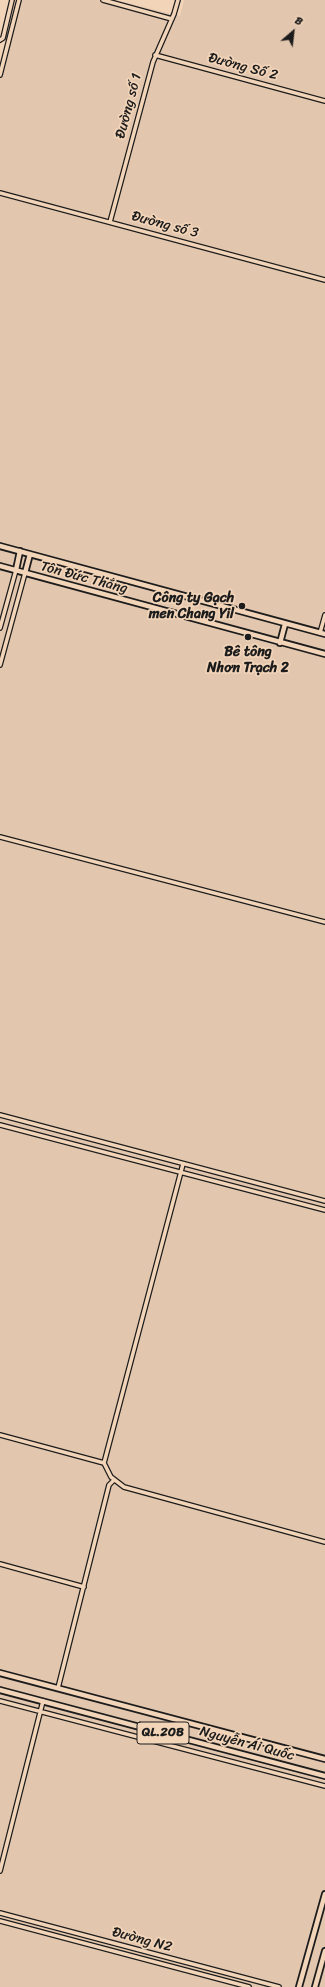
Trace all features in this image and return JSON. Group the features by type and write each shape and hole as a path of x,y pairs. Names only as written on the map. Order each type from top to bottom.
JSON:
{"main road":[{"name":"Tôn Đức Thắng","path":"0,546 323,633"},
{"path":"16,570 20,551"},
{"path":"25,573 30,554"},
{"name":"Tôn Đức Thắng","path":"0,566 325,654"},
{"path":"280,643 285,624"},
{"name":"Nguyễn Ái Quốc","path":"0,1672 325,1759"},
{"name":"Nguyễn Ái Quốc","path":"0,1690 325,1776"},
{"path":"299,1987 325,1894"},
{"path":"315,1987 325,1951"}],"street":[{"path":"8,0 11,5"},
{"path":"1,39 12,0"},
{"path":"0,75 18,0"},
{"path":"103,0 172,19"},
{"name":"Đường số 1","path":"110,222 155,56 172,19 178,0"},
{"name":"Đường Số 2","path":"155,56 325,101"},
{"name":"Đường số 3","path":"0,193 325,280"},
{"path":"0,628 16,570"},
{"path":"0,664 25,573"},
{"path":"323,633 325,616"},
{"path":"0,837 325,922"},
{"path":"0,1115 325,1201"},
{"path":"0,1125 325,1210"},
{"path":"37,1135 39,1126"},
{"path":"183,1164 108,1443 104,1463 114,1480 124,1487 325,1542"},
{"path":"0,1435 104,1463"},
{"path":"58,1688 109,1486 114,1480"},
{"path":"0,1564 84,1587"},
{"path":"0,1701 325,1786"},
{"path":"0,1871 43,1701"},
{"name":"Đường N2","path":"0,1913 279,1987"},
{"name":"Đường N2","path":"0,1921 249,1987"}],"shaded area":[{"path":"19,0 115,0 180,16 184,0 325,0 325,1987 0,1987 0,68"}],"place":[{"name":"Công ty Gạch men Chang Yil","path":"242,606"},
{"name":"Bê tông Nhơn Trạch 2","path":"248,637"}]}
